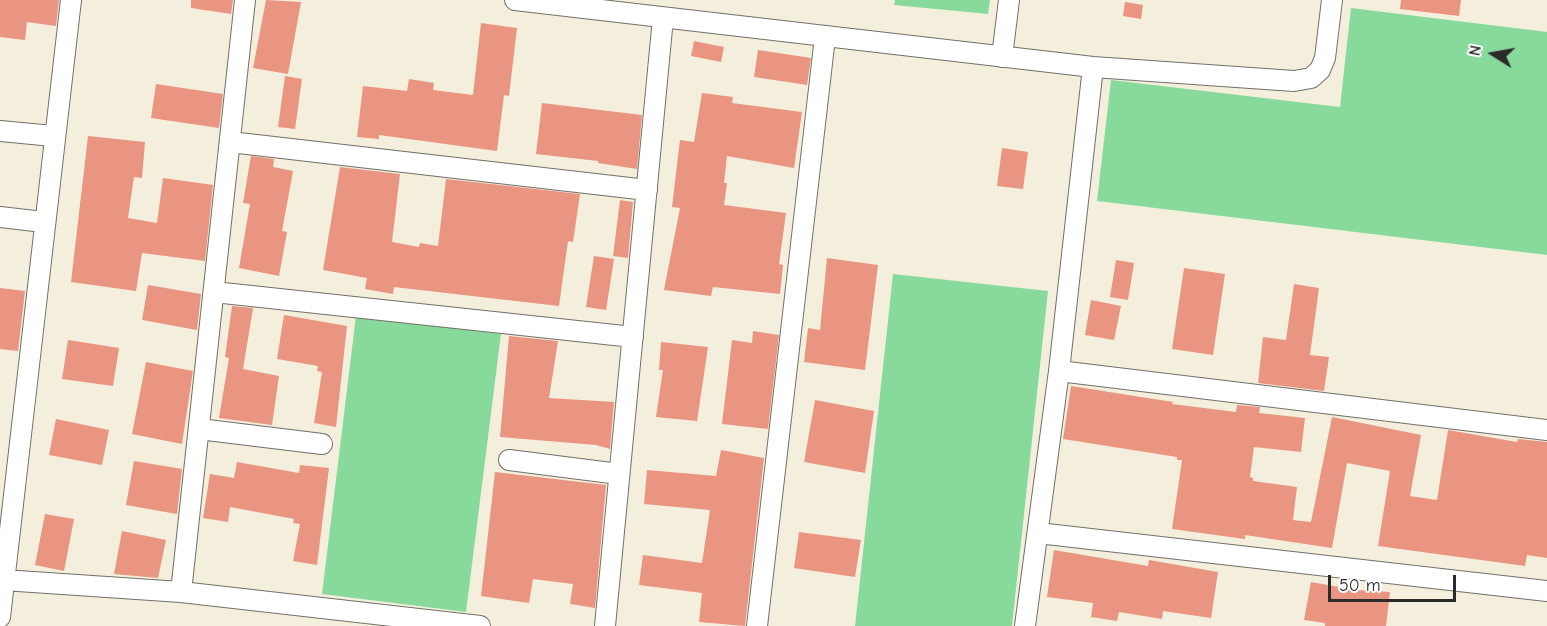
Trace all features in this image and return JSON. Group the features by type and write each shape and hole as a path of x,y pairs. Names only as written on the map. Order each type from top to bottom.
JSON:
{"street":[{"path":"0,616 9,446 43,222 71,0"},
{"path":"181,592 245,0"},
{"path":"515,0 548,2 663,18 1093,67 1294,81 1311,78 1320,70 1325,58 1332,0"},
{"path":"1002,57 1009,0"},
{"path":"605,626 663,18"},
{"path":"757,626 825,37"},
{"path":"1025,626 1059,371 1093,67"},
{"path":"0,130 53,136"},
{"path":"230,142 647,190"},
{"path":"0,217 43,222"},
{"path":"214,292 633,337"},
{"path":"1059,371 1547,430"},
{"path":"199,429 322,444"},
{"path":"509,460 619,474"},
{"path":"1038,533 1547,591"},
{"path":"3,580 181,592 480,626"}],"green space":[{"path":"895,0 990,0 988,14 894,5"},
{"path":"1351,8 1547,32 1547,255 1097,201 1111,80 1340,107"},
{"path":"893,274 1048,291 1012,626 855,626"},
{"path":"356,316 501,334 466,612 322,594"}],"building":[{"path":"0,0 59,0 56,26 27,22 25,40 0,37"},
{"path":"191,0 233,0 231,14 191,8"},
{"path":"266,0 301,2 288,74 253,68"},
{"path":"1401,0 1461,0 1459,16 1400,9"},
{"path":"1125,2 1143,5 1141,19 1123,16"},
{"path":"481,23 517,28 509,96 504,95 497,151 379,135 379,139 357,137 363,86 407,91 409,79 434,83 433,90 473,95"},
{"path":"694,41 724,47 721,62 691,56"},
{"path":"758,50 811,58 807,85 754,77"},
{"path":"285,76 302,79 295,129 278,127"},
{"path":"156,84 223,94 219,128 151,118"},
{"path":"702,93 733,97 732,103 802,112 794,168 727,156 724,205 786,213 779,264 783,265 780,294 713,287 711,296 664,290 680,208 672,207 680,140 694,142"},
{"path":"542,103 642,115 637,169 598,163 598,161 536,154"},
{"path":"88,136 145,142 142,178 134,177 128,218 157,223 163,178 213,185 205,261 142,253 136,291 71,282"},
{"path":"1002,148 1028,152 1023,189 997,186"},
{"path":"251,156 274,159 273,167 293,171 282,231 287,232 279,276 239,268 250,204 243,203"},
{"path":"340,167 400,174 392,242 419,247 420,243 438,246 446,179 580,194 573,242 568,241 559,306 394,287 393,294 365,289 367,278 323,270"},
{"path":"620,200 633,202 628,258 613,256"},
{"path":"594,256 614,259 606,310 586,307"},
{"path":"827,258 878,265 865,370 804,362 808,328 820,330"},
{"path":"1116,260 1134,263 1128,300 1110,297"},
{"path":"1184,268 1225,274 1213,355 1172,349"},
{"path":"1294,284 1319,288 1310,355 1329,357 1324,391 1258,383 1263,337 1286,340"},
{"path":"148,285 201,294 197,330 142,320"},
{"path":"0,288 25,291 18,351 0,349"},
{"path":"1091,300 1121,306 1114,340 1085,335"},
{"path":"232,306 253,308 243,369 279,376 272,425 219,418 229,358 225,357"},
{"path":"284,315 347,326 336,427 314,423 322,372 317,371 318,366 277,359"},
{"path":"753,331 779,335 768,429 722,424 732,340 752,343"},
{"path":"509,336 558,341 549,398 614,402 610,449 596,445 500,437"},
{"path":"68,340 119,348 113,386 62,379"},
{"path":"661,342 708,347 697,421 656,417 663,370 659,370"},
{"path":"146,362 193,371 182,444 132,434"},
{"path":"1071,386 1173,402 1172,404 1236,412 1237,405 1260,407 1259,413 1305,418 1301,452 1254,447 1250,477 1253,481 1297,487 1293,520 1311,522 1332,417 1421,435 1410,496 1437,500 1448,430 1517,442 1518,439 1547,442 1547,558 1527,555 1525,566 1378,546 1390,471 1347,463 1332,548 1245,535 1245,539 1172,529 1182,460 1177,460 1177,457 1063,439"},
{"path":"815,400 874,411 865,473 804,462"},
{"path":"56,419 109,430 102,465 49,455"},
{"path":"721,450 764,458 745,626 699,622 702,593 639,585 643,555 702,563 710,510 644,504 647,470 716,476"},
{"path":"134,461 182,469 177,514 126,505"},
{"path":"237,462 299,473 300,465 329,468 317,565 293,561 300,524 293,523 294,519 230,507 228,522 203,518 210,474 234,478"},
{"path":"495,472 606,485 595,608 570,604 573,584 533,579 529,603 481,596"},
{"path":"45,514 74,519 64,571 35,565"},
{"path":"122,531 166,540 158,578 114,574"},
{"path":"799,532 861,540 855,577 794,568"},
{"path":"1054,550 1148,566 1149,560 1218,572 1211,618 1163,611 1162,619 1119,612 1117,621 1091,617 1093,603 1047,597"},
{"path":"1311,582 1357,590 1390,592 1386,626 1325,626 1325,623 1304,620"}]}
